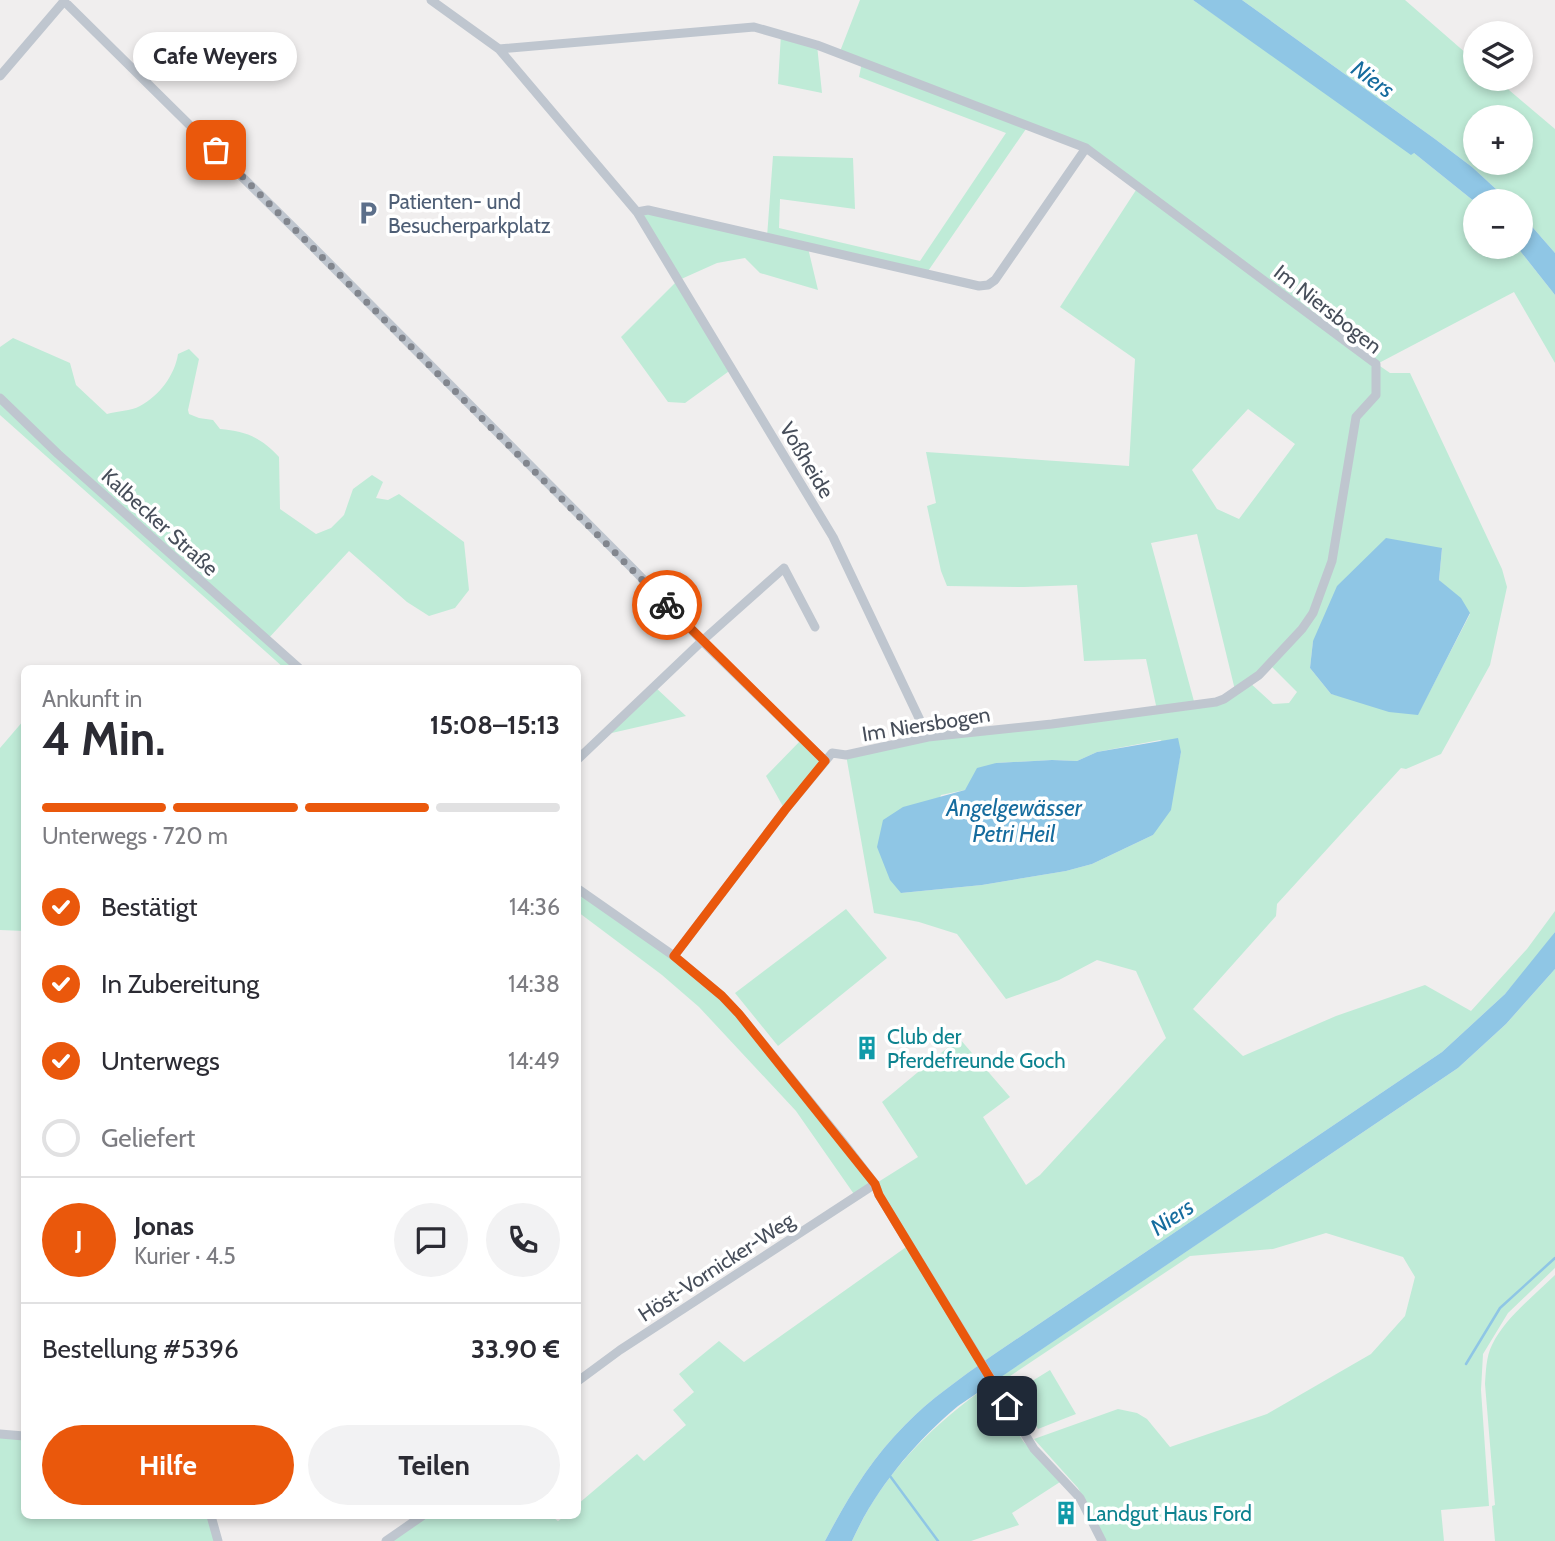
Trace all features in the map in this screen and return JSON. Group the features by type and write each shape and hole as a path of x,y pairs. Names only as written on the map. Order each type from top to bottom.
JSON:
{"street":[{"path":"0,76 65,0 702,641 825,761 674,956"},
{"name":"Voßheide","path":"430,0 499,49 637,212 833,537 928,737"},
{"name":"Im Niersbogen","path":"499,49 754,27 817,45 1086,148 1376,364 1376,395 1356,417 1332,561 1318,602 1302,629 1259,675 1216,702 928,737 846,755 832,753 825,761"},
{"path":"637,212 648,210 979,286 988,285 995,280 1086,148"},
{"name":"Kalbecker Straße","path":"0,398 58,454 296,665"},
{"path":"581,756 702,641 784,569 815,626"},
{"path":"581,891 674,956 722,996 739,1014 875,1184 879,1195 993,1385 1034,1449 1080,1498 1102,1541"},
{"name":"Höst-Vornicker-Weg","path":"581,1379 641,1336 875,1184"},
{"path":"0,1434 21,1436"},
{"path":"212,1519 218,1541"},
{"path":"386,1541 418,1519"}],"green space":[{"path":"860,0 1193,0 1414,153 1463,192 1463,259 1526,259 1555,295 1555,363 1514,292 1377,364 1390,373 1410,373 1502,569 1507,587 1490,665 1441,754 1406,769 1401,768 1277,904 1276,916 1193,1009 1243,1056 1336,1016 1425,985 1471,1011 1527,949 1555,911 1555,932 1505,994 1442,1052 990,1357 935,1398 905,1425 881,1452 851,1495 825,1541 386,1541 418,1519 581,1519 581,1501 637,1454 644,1461 686,1425 673,1410 694,1392 679,1374 719,1341 744,1362 909,1245 875,1185 856,1197 796,1111 699,1007 662,975 581,914 581,898 584,894 722,996 875,1184 918,1157 882,1102 959,1038 1010,1097 983,1117 1026,1185 1040,1175 1166,1038 1136,971 1097,960 1059,980 1006,999 957,934 919,922 874,913 846,755 928,737 1157,710 1146,659 1084,661 1077,585 947,586 941,571 927,506 936,503 926,452 1129,466 1135,359 1060,307 1138,187 1086,148 1028,126 926,274 808,248 818,290 760,273 745,258 717,263 679,280 732,369 685,403 668,402 621,337 678,280 637,212 767,237 773,156 853,158 855,209 780,199 779,228 920,261 1006,133 859,77 862,62 839,54","holes":["1248,409 1295,444 1239,519 1217,509 1192,470","1197,534 1235,690 1216,702 1195,705 1151,543","1442,548 1439,580 1470,614 1418,714 1331,694 1310,668 1313,641","1269,664 1297,692 1289,703 1273,704 1249,682","1160,740 1181,752 1172,797 1153,835 1092,864 1066,871 982,885 901,893 941,795 965,790 996,763 1077,761 1097,752"]},
{"path":"1242,0 1405,0 1463,51 1463,91 1510,91 1527,105 1463,105 1463,160"},
{"path":"781,34 817,45 822,93 778,84"},
{"path":"1533,110 1555,129 1555,253 1533,228 1533,189 1496,189 1481,175 1533,175"},
{"path":"13,338 70,363 76,385 107,414 136,408 154,397 170,377 178,354 189,349 199,359 189,414 213,420 220,429 253,437 279,457 280,509 316,534 331,528 344,515 353,489 372,475 383,482 376,498 388,500 399,494 464,542 469,590 455,608 429,616 407,602 349,551 267,640 296,665 281,665 0,415 0,347"},
{"path":"654,686 686,716 603,735"},
{"path":"21,724 21,931 0,930 0,748"},
{"path":"802,739 825,761 785,810 766,776"},
{"path":"846,909 887,958 778,1046 735,993"},
{"path":"1555,969 1555,1268 1508,1313 1483,1354 1481,1390 1489,1506 1441,1510 1444,1541 1106,1541 1078,1488 1034,1439 1118,1409 1137,1413 1147,1419 1170,1447 1267,1414 1371,1354 1405,1316 1415,1277 1403,1257 1326,1233 1273,1249 1190,1256 1004,1380 1003,1390 996,1380 1458,1068 1506,1024"},
{"path":"1555,1275 1555,1541 1495,1541 1492,1506 1495,1505 1485,1384 1487,1359 1504,1326"},
{"path":"1050,1370 1076,1414 1038,1429 1016,1391"},
{"path":"990,1384 994,1395 986,1394 996,1412 1003,1409 1023,1441 1060,1482 1012,1513 1019,1525 971,1541 852,1541 878,1494 910,1453 947,1417"},
{"path":"0,1434 21,1436 21,1519 212,1519 218,1541 0,1541"}],"water":[{"path":"1193,0 1242,0 1463,160 1463,175 1481,175 1496,189 1463,189 1463,192 1414,153 1411,155"},
{"path":"1533,228 1555,253 1555,295 1526,259 1533,259"},
{"path":"1386,538 1442,548 1439,580 1461,598 1470,613 1418,715 1389,712 1331,694 1310,668 1313,641 1337,586"},
{"name":"Angelgewässer Petri Heil","path":"1178,738 1181,752 1171,810 1153,835 1092,864 1066,871 982,885 901,893 890,880 877,847 883,820 903,807 965,790 977,768 996,763 1077,761 1097,752"},
{"path":"1555,932 1555,969 1506,1024 1458,1068 958,1406 911,1451 884,1485 852,1541 825,1541 851,1495 881,1452 915,1415 935,1398 990,1357 1442,1052 1505,994"}],"waterway":[{"path":"1466,1364 1500,1308 1555,1258"},
{"path":"890,1476 938,1541"}],"way so far":[{"path":"216,150 667,605"}],"place":[{"name":"Cafe Weyers","path":"216,150"},
{"name":"Patienten- und Besucherparkplatz","path":"368,213"},
{"name":"Club der Pferdefreunde Goch","path":"867,1048"},
{"name":"Landgut Haus Ford","path":"1066,1513"}],"route":[{"path":"667,605 825,761 674,956 722,996 739,1014 875,1184 879,1195 1007,1406"}],"water label":[{"name":"Niers","path":"1373,79"},
{"name":"Niers","path":"1172,1217"}]}
